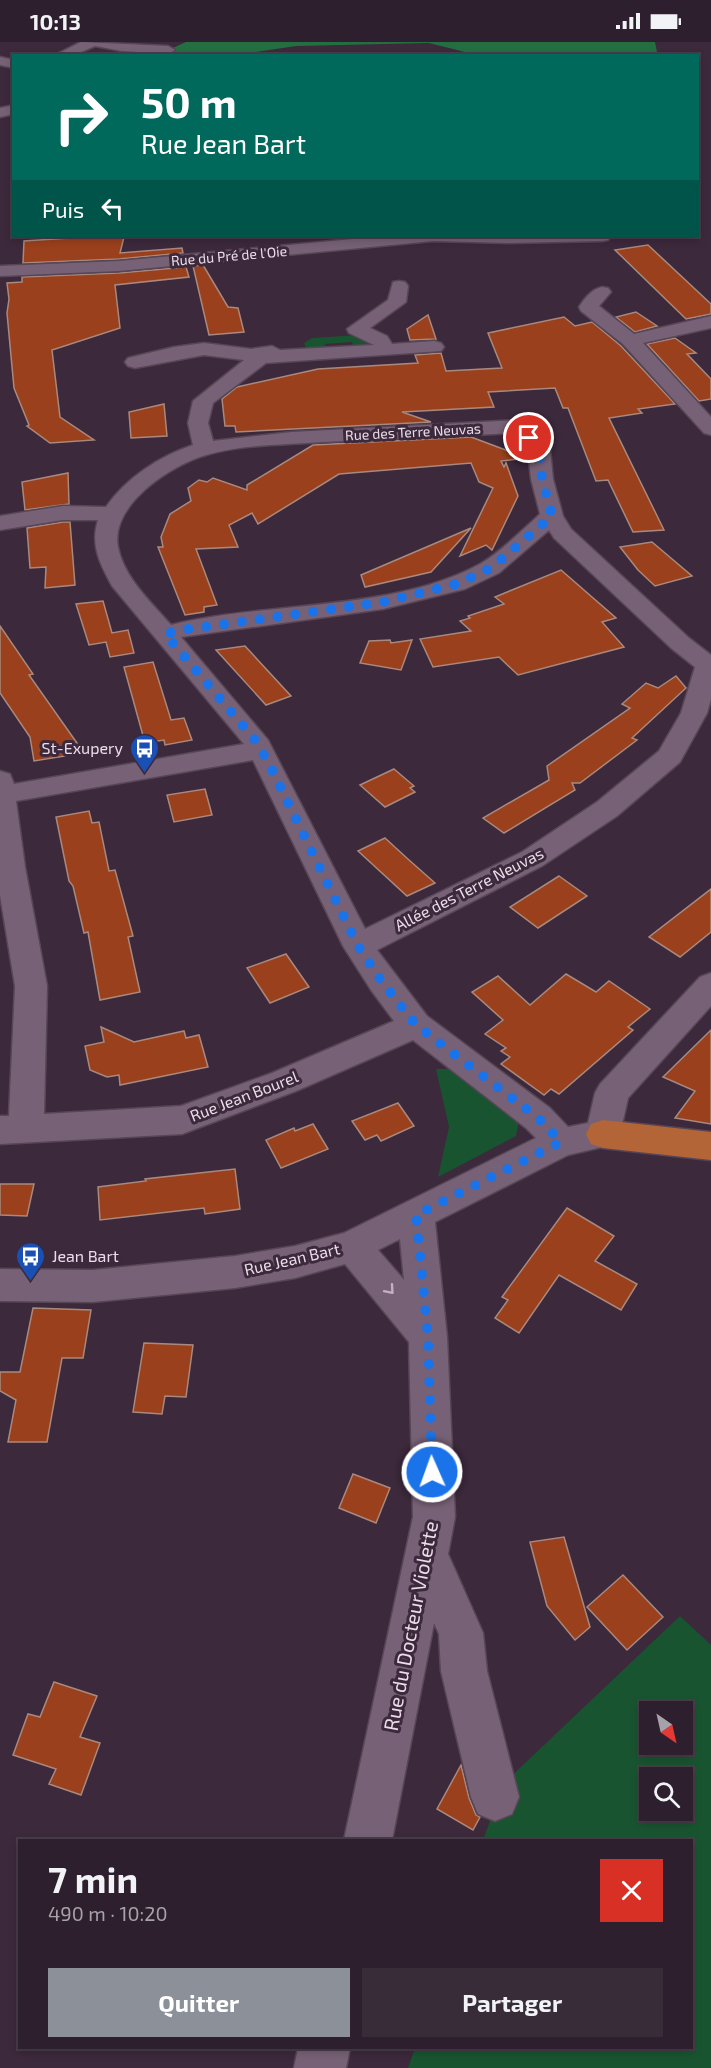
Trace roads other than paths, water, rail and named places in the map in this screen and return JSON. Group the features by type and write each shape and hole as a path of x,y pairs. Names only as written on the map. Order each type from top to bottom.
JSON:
{"main road":[{"path":"603,1134 711,1146"}],"street":[{"path":"64,54 92,42"},
{"path":"96,42 162,53 182,43"},
{"path":"122,47 140,54"},
{"name":"Rue du Pré de l'Oie","path":"0,271 119,266 423,237"},
{"name":"Rue du Pré de l'Oie","path":"471,237 556,237"},
{"path":"333,331 356,329 397,302 399,285"},
{"path":"602,292 588,307 630,340 711,429"},
{"path":"630,340 711,322"},
{"path":"356,329 380,340 386,349"},
{"path":"300,338 261,357 203,401 198,423 205,449 180,458 155,473 122,499 111,514 105,533 111,564 123,586 260,750 358,946 382,982 416,1025 538,1118 561,1142"},
{"path":"135,362 156,356 212,349 261,357 434,347"},
{"name":"Rue des Terre Neuvas","path":"205,449 272,439 520,426 539,450 542,479 552,516 562,533 680,643 710,665"},
{"path":"0,523 63,513 111,514"},
{"path":"165,634 383,602 457,584 491,568 552,516"},
{"name":"Allée des Terre Neuvas","path":"358,946 532,859 607,809 670,756 694,713 710,665"},
{"path":"1,790 260,750"},
{"name":"Rue Jean Bourel","path":"1,790 5,868 31,986 13,1129 74,1128 182,1120 284,1082 416,1025"},
{"path":"603,1134 612,1093 711,985"},
{"name":"Rue Jean Bart","path":"0,1285 93,1286 235,1272 295,1262 352,1246 561,1142 603,1134"},
{"name":"Rue du Docteur Violette","path":"368,1839 434,1516 428,1337 416,1215"},
{"path":"352,1246 428,1337"},
{"path":"427,1557 461,1633 464,1671 495,1797"},
{"path":"320,2068 324,2049"}],"place":[{"name":"St-Exupery","path":"144,774"},
{"name":"Jean Bart","path":"31,1282"}]}
